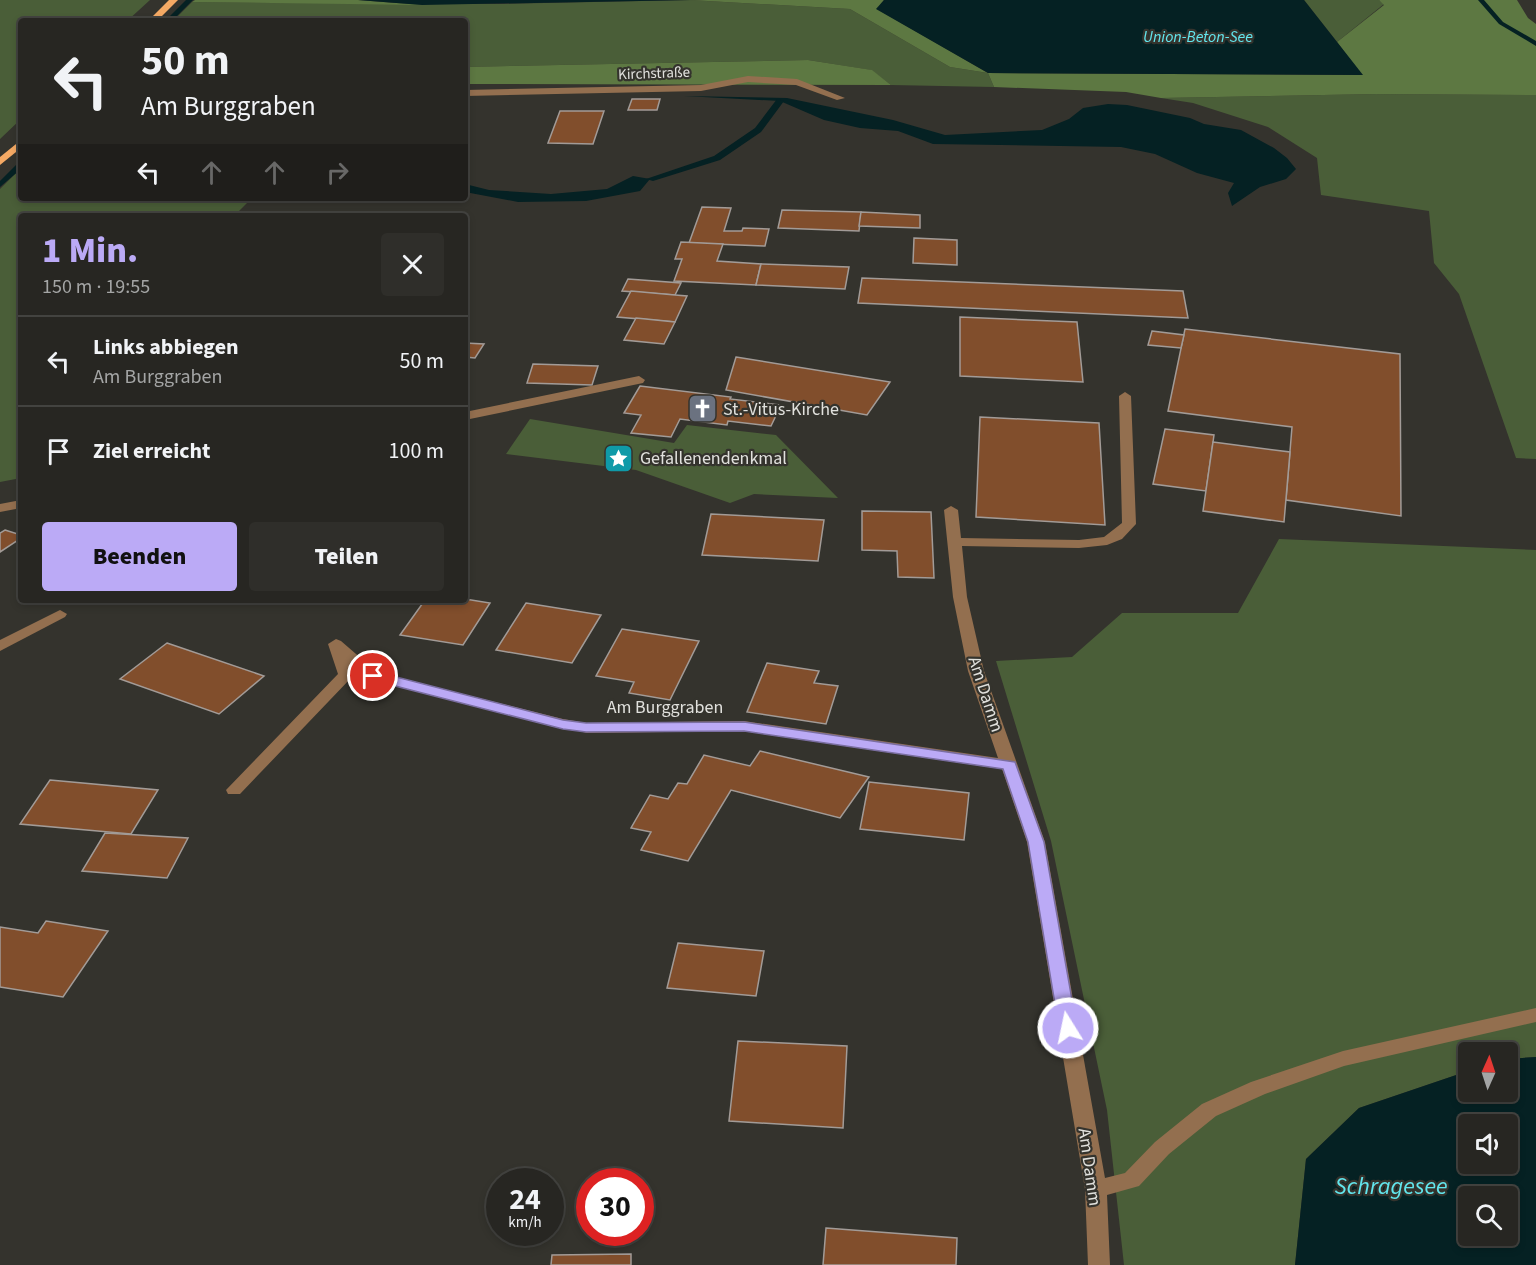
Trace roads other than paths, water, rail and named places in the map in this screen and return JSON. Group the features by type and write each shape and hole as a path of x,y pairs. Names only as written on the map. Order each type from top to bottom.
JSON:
{"main road":[{"path":"155,18 174,0"},
{"path":"0,162 18,146"}],"street":[{"name":"Kirchstraße","path":"468,93 690,89 748,79 797,82 840,98"},
{"path":"468,415 639,380"},
{"path":"955,542 1079,544 1107,541 1117,536 1129,524 1125,396"},
{"path":"0,508 18,505"},
{"name":"Am Damm","path":"951,510 960,597 976,671 1036,842 1096,1189 1098,1265"},
{"path":"0,646 60,614"},
{"name":"Am Burggraben","path":"234,790 346,675 336,644 373,676 563,724 586,728 744,726 1009,765"},
{"path":"1096,1189 1132,1180 1162,1148 1209,1110 1258,1088 1343,1059 1536,1015"}],"water":[{"path":"358,0 691,0 422,5"},
{"name":"Union-Beton-See","path":"884,0 1304,0 1363,75 988,73 876,9"},
{"path":"684,96 787,98 893,120 945,135 1042,130 1069,119 1083,108 1108,104 1127,105 1190,118 1204,124 1241,130 1274,148 1296,169 1286,179 1260,187 1232,206 1228,193 1234,183 1197,173 1155,154 1121,147 933,144 898,131 860,128 824,120 780,101"},
{"path":"633,176 650,179 640,191 586,201 518,202 468,193 468,185 489,190 551,194 607,189"},
{"name":"Schragesee","path":"1536,1057 1536,1265 1295,1265 1306,1159 1359,1108 1458,1074 1458,1102 1518,1102 1518,1058"}],"waterway":[{"path":"171,18 190,0"},
{"path":"1481,0 1501,23 1536,44"},
{"path":"650,179 717,158 758,130 780,101"},
{"path":"0,185 18,168"}],"place":[{"name":"St.-Vitus-Kirche","path":"702,409"},
{"name":"Gefallenendenkmal","path":"619,458"}]}
